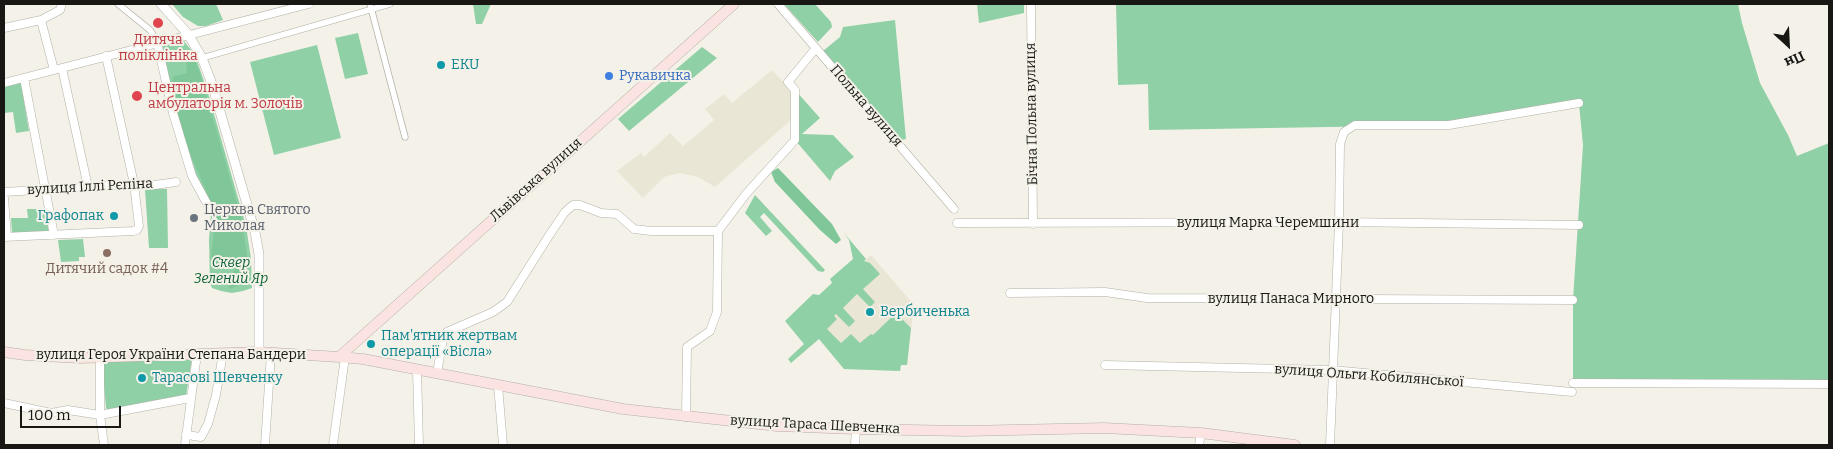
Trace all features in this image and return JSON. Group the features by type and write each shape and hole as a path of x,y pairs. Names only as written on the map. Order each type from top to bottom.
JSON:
{"main road":[{"name":"Львівська вулиця","path":"342,357 734,4"},
{"name":"вулиця Героя України Степана Бандери","path":"4,352 25,355 100,357 259,352 342,357"},
{"name":"вулиця Тараса Шевченка","path":"342,357 437,373 623,409 777,426 856,430 964,431 1104,428 1200,433 1295,445"}],"street":[{"path":"4,28 41,20 60,10 62,4"},
{"path":"118,4 150,30 157,42 173,113 192,176 211,211"},
{"path":"162,4 188,34 202,58 212,84 256,232 259,254 259,352"},
{"path":"4,83 309,4"},
{"path":"202,58 371,7 390,4"},
{"name":"Польна вулиця","path":"778,4 954,209"},
{"name":"Бічна Польна вулиця","path":"1031,4 1033,224"},
{"path":"371,7 404,137"},
{"path":"41,20 58,69 88,186"},
{"path":"686,416 687,347 710,331 717,312 718,232 746,194 795,140 795,90 788,82 816,48"},
{"path":"4,198 6,237 137,230 139,226 134,184 106,56"},
{"path":"24,78 54,235"},
{"path":"1330,445 1339,222 1340,144 1344,132 1355,125 1449,125 1579,104"},
{"name":"вулиця Іллі Рєпіна","path":"4,192 88,186 155,185 176,182"},
{"path":"437,373 443,339 447,332 493,312 507,302 550,234 565,212 573,205 580,205 601,213 617,214 634,229 718,232"},
{"name":"вулиця Марка Черемшини","path":"957,223 1339,222 1579,225"},
{"name":"вулиця Панаса Мирного","path":"1010,293 1105,292 1147,298 1573,300"},
{"path":"186,434 201,437 208,424 216,395 223,353"},
{"path":"265,445 270,353"},
{"path":"185,445 196,354"},
{"path":"100,357 100,415 104,445"},
{"path":"334,445 342,357"},
{"name":"вулиця Ольги Кобилянської","path":"1105,365 1332,370 1573,387 1829,384"},
{"path":"417,370 419,445"},
{"path":"498,385 503,445"},
{"path":"4,403 51,413 68,410 100,415 190,398"},
{"path":"855,445 856,430"},
{"path":"1199,445 1200,433"}],"shaded area":[{"path":"772,70 793,92 791,120 715,187 698,177 679,173 664,177 643,198 617,171 641,153 644,157 670,133 683,146 714,120 705,109 724,94 732,103"},
{"path":"871,255 914,305 907,365 901,365 900,371 844,369 819,338 862,263"}],"green space":[{"path":"172,4 216,4 223,20 206,26 198,26 183,17"},
{"path":"473,4 491,4 482,24 476,24"},
{"path":"784,4 815,4 831,22 832,27 818,42"},
{"path":"977,4 1024,4 1024,13 979,23"},
{"path":"1116,4 1738,4 1760,83 1797,156 1829,143 1829,384 1573,383 1573,300 1583,145 1579,104 1449,125 1149,130 1148,84 1118,85"},
{"path":"895,20 906,139 901,140 823,51 840,37 843,27"},
{"path":"358,33 368,74 345,79 335,38"},
{"name":"Сквер Зелений Яр","path":"184,41 195,55 208,93 246,226 251,259 252,288 243,291 232,293 221,291 212,288 210,283 209,239 211,214 178,126 161,47"},
{"path":"317,45 341,138 274,155 250,62"},
{"path":"702,47 717,58 629,131 618,119"},
{"name":"Сквер Зелений Яр","path":"193,56 200,73 241,217 249,267 246,282 229,289 230,277 235,270 233,262 223,260 214,265 210,264 216,214 189,151 170,87 174,76 187,73 186,63"},
{"path":"21,83 29,131 16,133 13,112 4,113 4,87"},
{"path":"795,90 820,118 802,134 833,135 854,157 835,171 830,181 795,140"},
{"path":"778,168 832,224 841,240 836,244 820,230 775,182 771,172"},
{"path":"145,189 167,189 168,248 149,248"},
{"path":"755,195 825,270 823,272 818,271 764,213 760,217 772,231 766,236 745,213"},
{"path":"27,209 45,209 49,233 12,233 11,218 28,218"},
{"path":"844,233 866,259 864,261 870,263 880,274 863,289 875,302 870,307 857,294 843,308 855,321 849,327 836,314 834,316 837,319 827,329 841,343 851,334 860,343 871,334 873,335 896,313 911,328 907,365 901,365 900,371 844,369 819,339 791,363 788,359 804,344 785,321 813,294 819,295 832,283 830,279 853,259 849,240"},
{"path":"83,239 85,257 79,257 79,261 61,262 58,240"},
{"path":"192,359 186,396 109,412 106,408 102,361"}],"place":[{"name":"Дитяча поліклініка","path":"158,23"},
{"name":"EKU","path":"441,65"},
{"name":"Рукавичка","path":"609,76"},
{"name":"Центральна амбулаторія м. Золочів","path":"137,96"},
{"name":"Графопак","path":"114,216"},
{"name":"Церква Святого Миколая","path":"194,218"},
{"name":"Дитячий садок #4","path":"107,253"},
{"name":"Вербиченька","path":"870,312"},
{"name":"Пам'ятник жертвам операції «Вісла»","path":"371,344"},
{"name":"Тарасові Шевченку","path":"142,378"}]}
